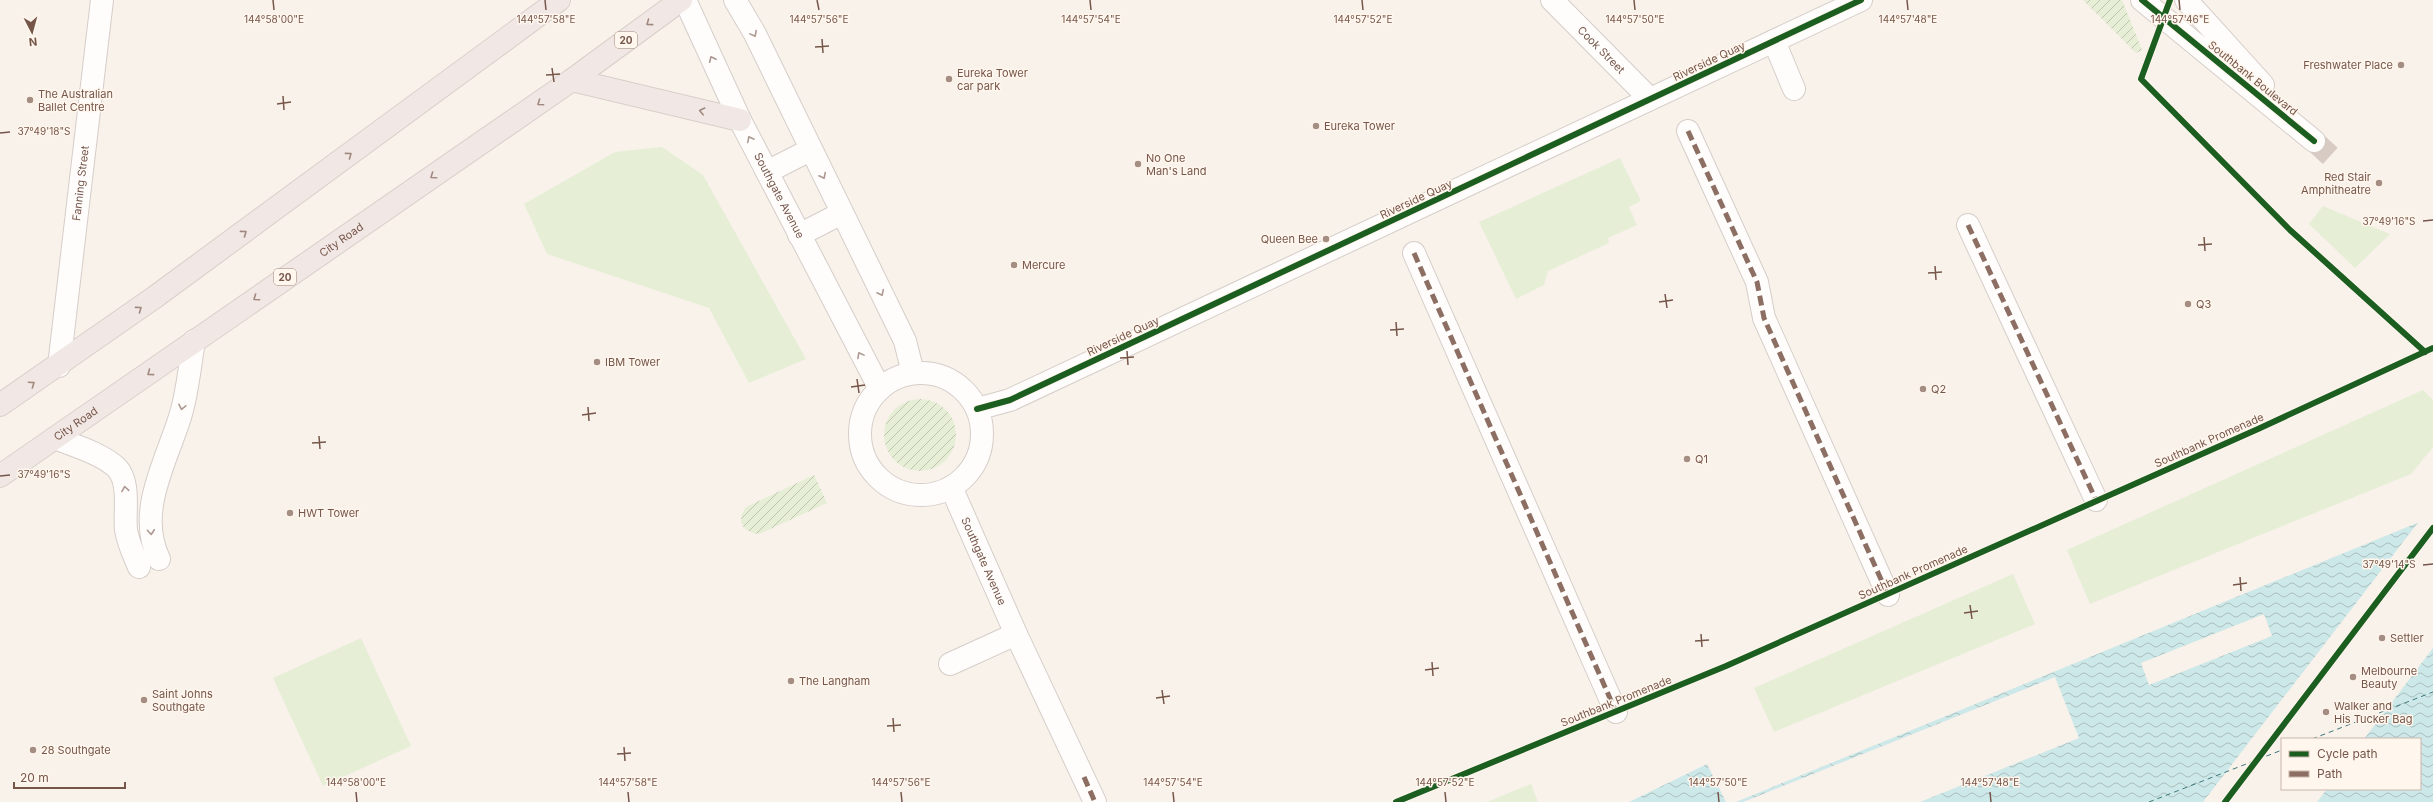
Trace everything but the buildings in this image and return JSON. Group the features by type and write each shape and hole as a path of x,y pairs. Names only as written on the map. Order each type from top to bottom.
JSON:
{"highway":[{"path":"0,405 59,366 560,0"},
{"name":"City Road","path":"0,476 572,80 681,0"},
{"path":"572,80 740,120"}],"street":[{"name":"Fanning Street","path":"59,366 102,0"},
{"name":"Southgate Avenue","path":"685,0 740,120 880,389"},
{"path":"735,0 755,34 810,150 905,341 913,373"},
{"name":"Cook Street","path":"1552,0 1650,99"},
{"name":"Riverside Quay","path":"977,409 1010,400 1861,0"},
{"name":"Southbank Boulevard","path":"2142,0 2314,141 2186,0"},
{"path":"1774,41 1794,89"},
{"path":"1688,131 1757,282 1764,318 1888,595"},
{"path":"767,172 810,150"},
{"path":"799,235 842,213"},
{"path":"1968,225 2096,500"},
{"path":"1414,253 1616,712"},
{"path":"159,559 152,544 150,520 154,494 182,409 194,341"},
{"path":"913,373 932,374 951,380 966,393 977,409 982,427 982,445 976,462 965,476 951,487 930,494 920,495 904,492 889,486 874,474 864,457 860,438 862,419 868,403 880,389 895,378 913,373"},
{"path":"55,438 107,460 117,469 126,493 126,530 131,549 139,567"},
{"name":"Southgate Avenue","path":"951,487 1016,634 1095,802"},
{"path":"950,664 1016,634"}],"green space":[{"path":"2083,0 2122,0 2142,50 2136,53"},
{"path":"662,147 703,175 806,359 749,383 709,308 547,254 524,204 615,152"},
{"path":"1620,158 1641,201 1629,207 1637,225 1608,238 1609,243 1548,271 1544,285 1516,299 1479,222"},
{"path":"2323,206 2390,234 2355,268 2309,224"},
{"path":"2423,390 2433,400 2433,447 2411,474 2090,604 2067,550"},
{"path":"920,399 940,405 950,415 956,435 950,455 940,465 920,471 900,465 890,455 884,435 890,415 900,405"},
{"path":"814,475 827,503 759,534 748,531 742,525 741,517 746,507"},
{"path":"2013,574 2035,624 1774,732 1754,688"},
{"path":"361,638 411,746 323,786 273,678"},
{"path":"1531,784 1538,802 1487,802"}],"water":[{"path":"2433,516 2433,802 1736,802 2417,523"},
{"path":"1707,764 1726,802 1629,802"}],"pier":[{"path":"2433,514 2433,648 2365,738 2281,738 2281,790 2326,790 2317,802 2203,802 2420,520"},
{"path":"2264,614 2272,636 2149,685 2141,663"},
{"path":"2055,677 2079,738 1920,802 1743,802"}],"ferry route":[{"path":"2315,738 2433,692"},
{"path":"2149,802 2281,750"}],"tunnel":[{"path":"2314,141 2337,162"}],"marked path":[{"path":"1688,131 1757,282 1764,318 1888,595"},
{"path":"1968,225 2096,500"},
{"path":"1414,253 1616,712"},
{"path":"1084,777 1095,802"}],"cycle path":[{"path":"977,409 1010,400 1861,0"},
{"path":"2142,0 2314,141"},
{"path":"2170,0 2141,79 2290,230 2425,352"},
{"name":"Southbank Promenade","path":"1396,802 1726,666 2258,429 2433,348"},
{"path":"2225,802 2433,528"}],"place":[{"name":"Freshwater Place","path":"2401,65"},
{"name":"Eureka Tower car park","path":"949,79"},
{"name":"The Australian Ballet Centre","path":"30,100"},
{"name":"Eureka Tower","path":"1316,126"},
{"name":"No One Man's Land","path":"1138,164"},
{"name":"Red Stair Amphitheatre","path":"2379,183"},
{"name":"Queen Bee","path":"1326,239"},
{"name":"Mercure","path":"1014,265"},
{"name":"Q3","path":"2188,304"},
{"name":"IBM Tower","path":"597,362"},
{"name":"Q2","path":"1923,389"},
{"name":"Q1","path":"1687,459"},
{"name":"HWT Tower","path":"290,513"},
{"name":"Settler","path":"2382,638"},
{"name":"Melbourne Beauty","path":"2353,677"},
{"name":"The Langham","path":"791,681"},
{"name":"Saint Johns Southgate","path":"144,700"},
{"name":"Walker and His Tucker Bag","path":"2326,712"},
{"name":"28 Southgate","path":"33,750"}]}
